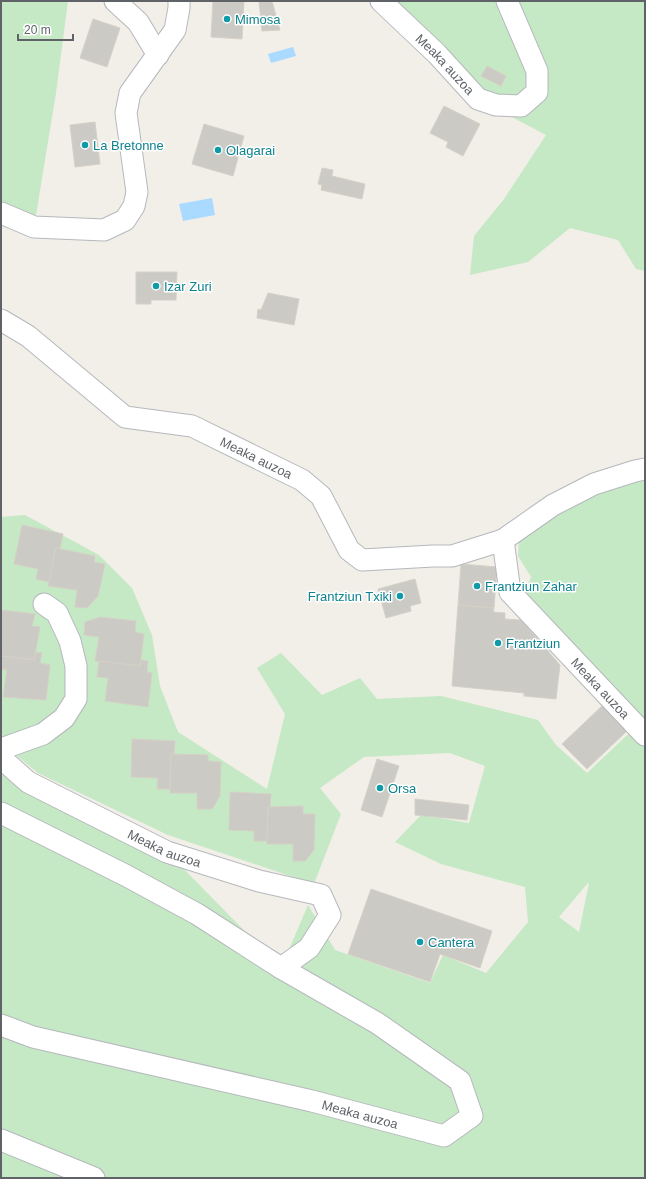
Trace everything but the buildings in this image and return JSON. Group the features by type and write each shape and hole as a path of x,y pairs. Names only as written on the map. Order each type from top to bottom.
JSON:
{"street":[{"path":"115,1 138,22 158,55"},
{"path":"1,213 34,227 104,230 125,220 134,206 137,192 126,113 130,93 175,30 179,1"},
{"name":"Meaka auzoa","path":"381,1 437,54 478,99 496,105 521,106 537,92 537,71 507,1"},
{"name":"Meaka auzoa","path":"1,320 28,336 126,417 192,426 302,480 321,496 349,550 362,560 452,556 503,540 553,505 594,484 635,470 645,469"},
{"name":"Meaka auzoa","path":"503,540 510,592 645,734"},
{"path":"1,749 43,734 64,718 76,699 76,666 70,641 57,613 44,604"},
{"name":"Meaka auzoa","path":"1,758 28,782 167,852 258,881 321,894 330,915 309,948 281,968"},
{"name":"Meaka auzoa","path":"1,813 125,875 197,914 281,968 377,1023 460,1081 472,1116 444,1136 312,1101 33,1037 1,1025"},
{"path":"1,1140 94,1178"}],"green space":[{"path":"1,1 68,1 56,93 34,227 1,214"},
{"path":"381,1 645,1 645,271 636,269 618,240 570,228 528,262 470,275 474,236 504,199 546,135 478,99"},
{"path":"645,475 645,1178 1,1178 1,758 167,852 281,968 308,905 335,950 430,983 443,955 486,973 528,922 525,887 441,864 395,842 421,815 469,823 485,766 450,753 364,757 320,788 341,814 314,884 168,835 38,773 1,743 1,517 25,515 99,555 132,588 152,635 160,686 178,732 267,789 285,714 257,668 281,653 322,695 360,678 377,699 441,696 538,720 556,745 587,773 642,721 550,625 525,592 531,577 518,556 519,540 556,509","holes":["589,883 579,932 559,917"]}],"water":[{"path":"293,47 296,56 271,63 268,54"},
{"path":"212,198 215,215 183,221 179,204"}],"place":[{"name":"Mimosa","path":"227,19"},
{"name":"La Bretonne","path":"85,145"},
{"name":"Olagarai","path":"218,150"},
{"name":"Izar Zuri","path":"156,286"},
{"name":"Frantziun Zahar","path":"477,586"},
{"name":"Frantziun Txiki","path":"400,596"},
{"name":"Frantziun","path":"498,643"},
{"name":"Orsa","path":"380,788"},
{"name":"Cantera","path":"420,942"}]}
